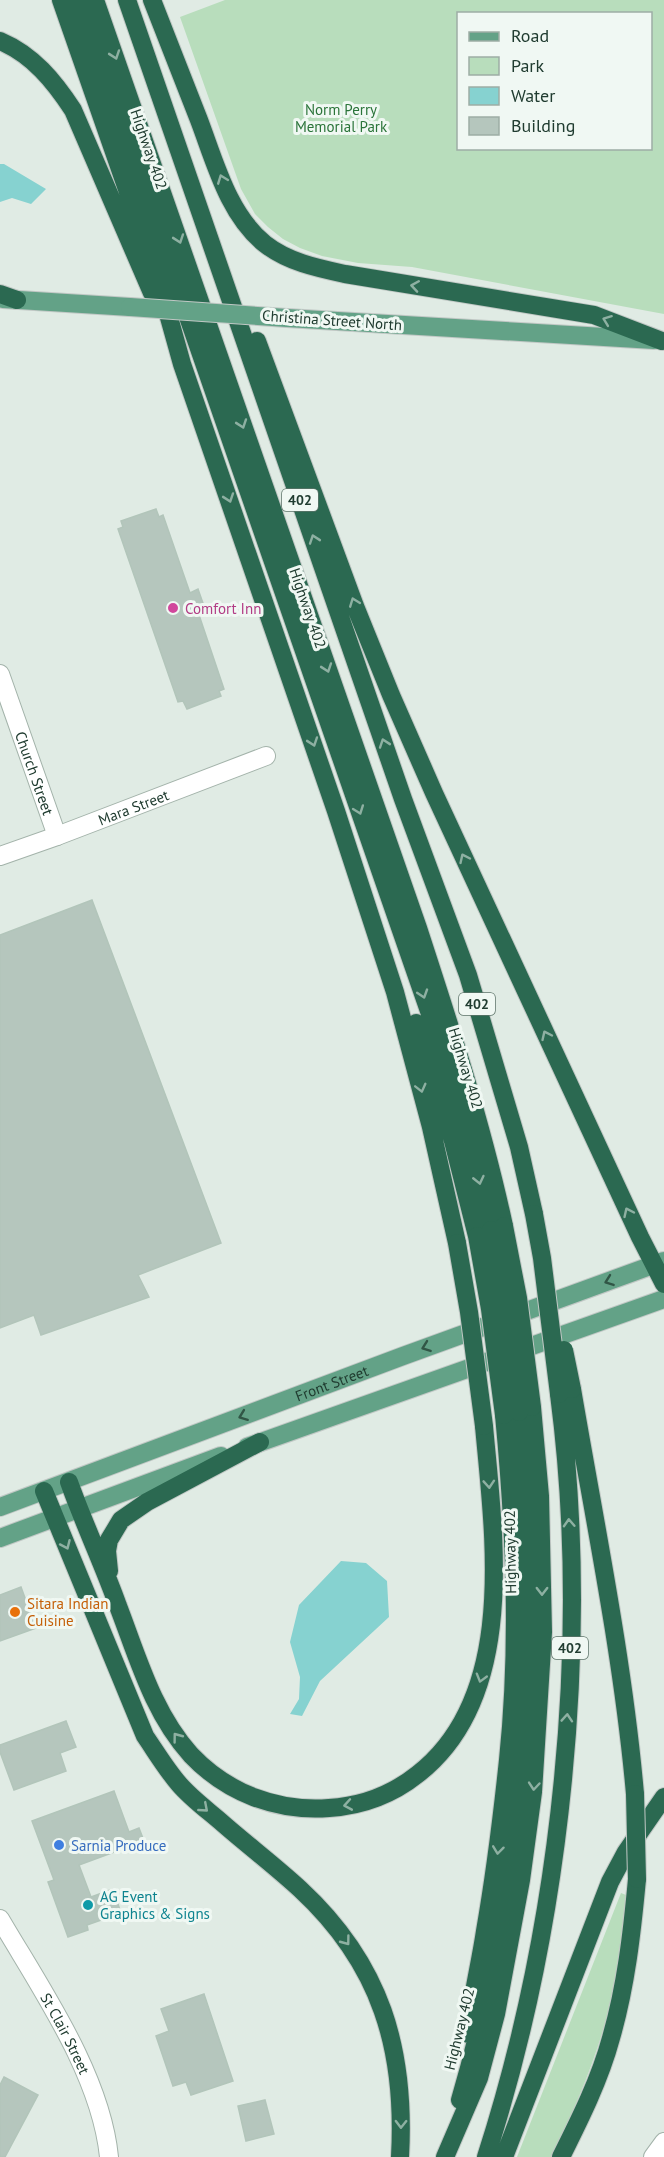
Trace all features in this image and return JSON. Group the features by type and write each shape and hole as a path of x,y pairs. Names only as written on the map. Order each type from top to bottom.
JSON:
{"highway":[{"path":"61,0 158,278 182,364 396,992 431,1127 457,1243 469,1312 484,1426 492,1547 490,1637 480,1684 457,1734 442,1753 416,1776 388,1793 356,1804 336,1808 302,1808 266,1802 244,1794 225,1783 192,1755 162,1714 148,1687 118,1604 69,1482"},
{"name":"Highway 402","path":"78,0 446,1060 478,1174 503,1297 518,1411 527,1505 528,1651 522,1750 509,1870 497,1944 483,2013 444,2157"},
{"path":"95,0 422,939 478,1118 490,1230"},
{"name":"Highway 402","path":"127,0 404,799 468,975 519,1147 534,1214 566,1392 566,1468 571,1584 568,1712 562,1784 554,1850 532,1983 511,2076 486,2157"},
{"path":"152,0 226,190 245,223 281,255 315,267 345,274 594,315 663,341"},
{"path":"0,41 17,48 38,65 57,85 73,110 182,364"},
{"path":"196,202 263,357 351,595 391,695 434,793 659,1262 664,1284"},
{"path":"336,811 410,1005 453,1141 490,1230"},
{"path":"561,2157 576,2127 611,2040 629,1952 637,1879 635,1794 630,1733 618,1654 566,1392"},
{"path":"444,2157 480,2078 496,2014 521,1880 533,1792 543,1622 540,1496 518,1411"},
{"path":"118,1604 107,1551 109,1540 121,1520 147,1502 260,1442"},
{"path":"44,1491 145,1736 179,1785 300,1889 330,1919 353,1950 376,1991 395,2048 400,2081 402,2115 400,2157"},
{"path":"504,2157 610,1882 626,1852 664,1797"}],"main road":[{"name":"Christina Street North","path":"6,298 663,341"},
{"name":"Front Street","path":"0,1508 402,1356 659,1262"},
{"name":"Front Street","path":"0,1538 260,1442 664,1299"}],"street":[{"name":"Church Street","path":"0,674 57,836"},
{"name":"Mara Street","path":"0,856 266,756"},
{"name":"St Clair Street","path":"0,1919 81,2061 101,2113 109,2157"},
{"path":"654,2157 664,2142"}],"green space":[{"name":"Norm Perry Memorial Park","path":"225,0 664,0 664,314 412,267 358,263 322,256 283,239 268,227 255,214 241,189 180,17"},
{"path":"621,1893 626,1895 612,1996 584,2085 551,2157 517,2157"}],"water":[{"path":"0,164 4,164 46,189 31,204 12,198 0,202"},
{"path":"341,1561 366,1563 387,1581 389,1617 320,1681 302,1716 290,1714 299,1699 300,1677 290,1642 299,1605"}],"building":[{"name":"Comfort Inn","path":"156,509 159,517 163,515 190,593 198,589 204,606 197,609 224,689 219,691 221,696 187,709 183,701 178,702 118,529 123,527 121,521"},
{"path":"92,900 221,1243 138,1275 149,1297 41,1335 34,1315 0,1328 0,935"},
{"name":"Sitara Indian Cuisine","path":"21,1587 36,1628 0,1641 0,1595"},
{"path":"66,1721 76,1747 60,1753 66,1771 14,1790 0,1752 0,1745"},
{"path":"114,1791 129,1832 139,1828 144,1841 79,1865 91,1897 113,1889 121,1913 87,1925 88,1930 68,1937 48,1882 54,1880 32,1821"},
{"path":"204,1994 233,2081 191,2095 186,2082 173,2086 156,2036 169,2031 161,2009"},
{"path":"4,2077 38,2095 5,2157 0,2157 0,2085"},
{"path":"265,2100 274,2134 246,2141 238,2106"}],"place":[{"name":"Comfort Inn","path":"173,608"},
{"name":"Sitara Indian Cuisine","path":"15,1612"},
{"name":"Sarnia Produce","path":"59,1845"},
{"name":"AG Event Graphics & Signs","path":"88,1905"}]}
